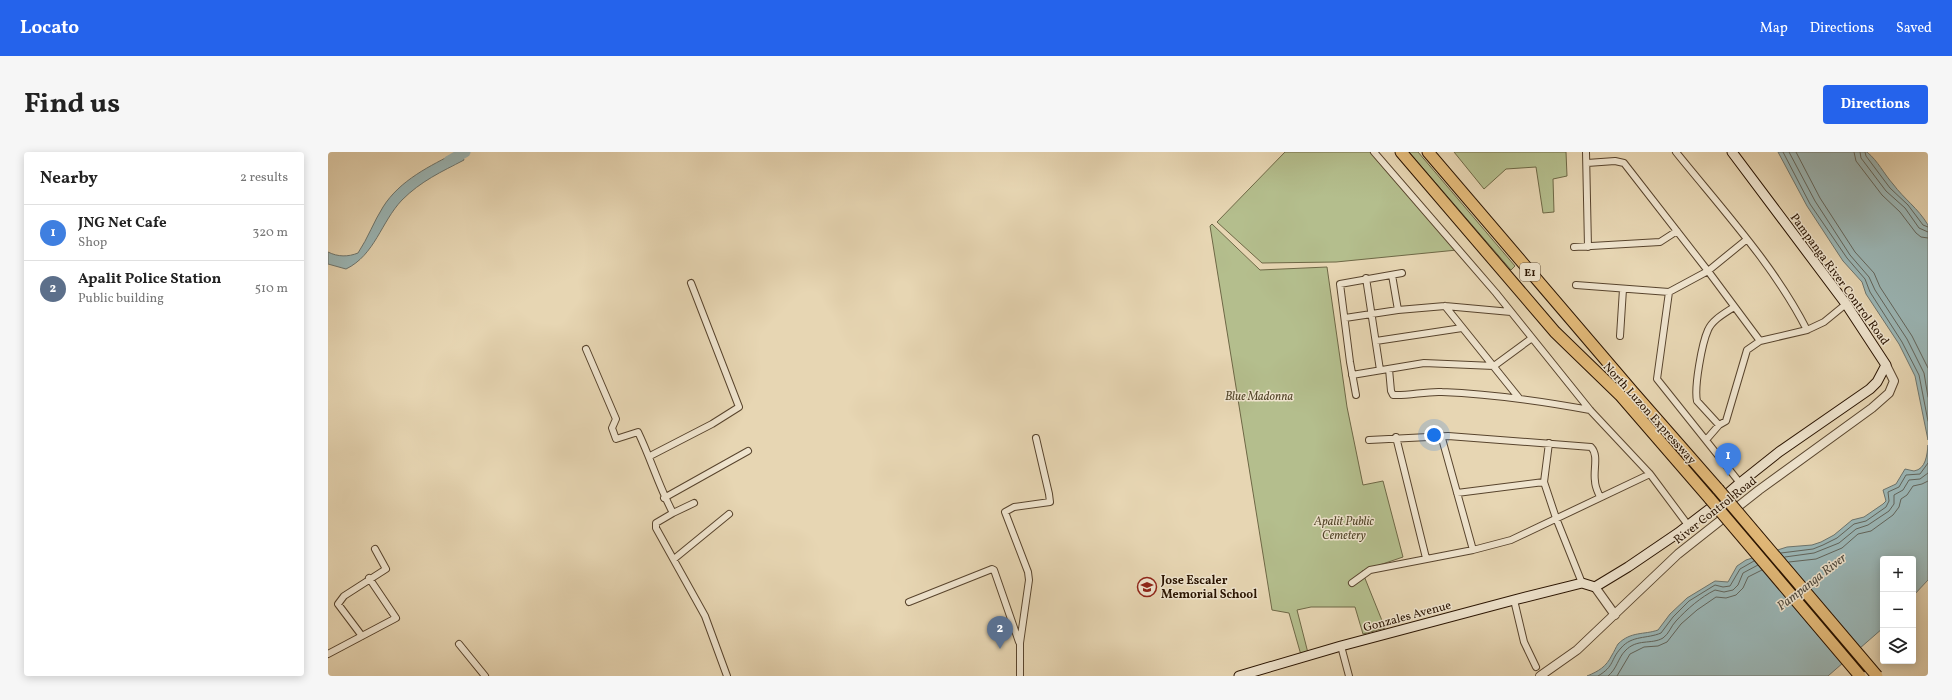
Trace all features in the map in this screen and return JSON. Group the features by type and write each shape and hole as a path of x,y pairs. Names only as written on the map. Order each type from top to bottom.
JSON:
{"highway":[{"name":"North Luzon Expressway","path":"1401,152 1555,332 1620,395 1860,676"},
{"name":"North Luzon Expressway","path":"1428,152 1877,676"}],"main road":[{"name":"Pampanga River Control Road","path":"1595,587 1628,567 1688,525 1779,452 1870,389 1878,382 1886,365 1846,304 1732,152"},
{"path":"1582,583 1595,587"},
{"name":"Gonzales Avenue","path":"1239,676 1341,646 1582,583"}],"street":[{"path":"1374,152 1511,312 1590,410 1650,474 1688,525"},
{"path":"1586,152 1588,247"},
{"path":"1676,152 1763,260 1800,314 1807,330"},
{"path":"1587,163 1615,161 1624,163 1760,341"},
{"path":"1574,247 1660,242 1677,231"},
{"path":"1576,285 1669,292 1708,271 1746,240"},
{"path":"1356,395 1340,284 1366,278 1402,273"},
{"path":"1392,275 1398,310"},
{"path":"1366,278 1380,370"},
{"path":"650,456 712,424 739,407 691,283"},
{"path":"1620,336 1623,288"},
{"path":"1669,292 1657,379 1740,482"},
{"path":"1706,440 1719,424 1726,421 1746,352 1760,341 1807,330 1824,322 1846,304"},
{"path":"1345,318 1398,310 1445,306 1511,312"},
{"path":"1445,306 1519,398"},
{"path":"1719,424 1697,401 1700,362 1708,329 1713,322 1734,307"},
{"path":"1376,341 1462,328"},
{"path":"1352,375 1424,363 1494,366 1532,338"},
{"path":"586,349 616,419 612,429 616,439 638,432 650,456 664,498 673,513"},
{"name":"River Control Road","path":"1540,676 1577,650 1678,554 1713,528 1759,490 1872,408 1889,393 1894,381 1886,365"},
{"path":"1389,369 1391,391 1393,395 1435,392 1519,398 1590,410"},
{"path":"1369,440 1442,435 1591,447 1594,450 1595,482 1600,497"},
{"path":"1442,435 1473,550"},
{"path":"1396,437 1426,558"},
{"path":"1020,676 1020,643 1029,580 1028,572 1005,512 1014,507 1050,502 1036,438"},
{"path":"1549,444 1544,482 1556,518 1582,583"},
{"path":"664,498 748,451"},
{"path":"1352,583 1370,570 1473,550 1510,540 1650,474"},
{"path":"1457,493 1544,482"},
{"path":"694,503 656,523 656,528 705,616 727,676"},
{"path":"674,559 729,514"},
{"path":"362,636 338,604 344,596 369,578 386,569 375,550"},
{"path":"909,602 992,569 994,570 1020,643"},
{"path":"328,654 396,618 369,578"},
{"path":"1595,587 1615,615"},
{"path":"1514,600 1524,642 1536,667"},
{"path":"459,644 484,676"},
{"path":"1341,646 1349,676"}],"green space":[{"path":"1285,152 1374,152 1457,250 1336,262 1262,263 1217,222"},
{"path":"1409,152 1418,152 1515,266 1511,270"},
{"path":"1454,152 1566,152 1567,176 1553,179 1554,212 1543,213 1536,167 1506,169 1484,189"},
{"name":"Apalit Public Cemetery","path":"1212,224 1260,270 1327,267 1347,407 1363,485 1383,481 1403,557 1362,571 1385,628 1363,634 1355,607 1311,607 1297,610 1308,653 1301,655 1289,613 1272,610 1210,226"}],"water":[{"path":"457,152 461,152 464,160 424,182 409,193 388,218 371,247 356,263 346,269 328,264 328,252 343,256 358,253 390,197 407,181"},
{"path":"1778,152 1867,152 1928,225 1928,440 1915,376 1899,344 1866,294 1862,282 1843,261 1807,206"},
{"name":"Pampanga River","path":"1928,445 1928,580 1916,593 1916,556 1880,556 1880,631 1828,676 1587,676 1605,666 1618,644 1623,640 1633,635 1658,630 1670,614 1687,598 1715,581 1728,582 1737,566 1746,560 1787,547 1812,545 1821,542 1834,535 1852,520 1864,517 1886,501 1883,490 1896,484 1905,469 1914,471 1921,468 1927,453"}],"waterway":[{"path":"449,161 465,152"}],"place":[{"name":"JNG Net Cafe","path":"1728,476"},
{"name":"Jose Escaler Memorial School","path":"1147,587"},
{"name":"Apalit Police Station","path":"1000,649"}],"park label":[{"name":"Blue Madonna","path":"1259,396"}]}
